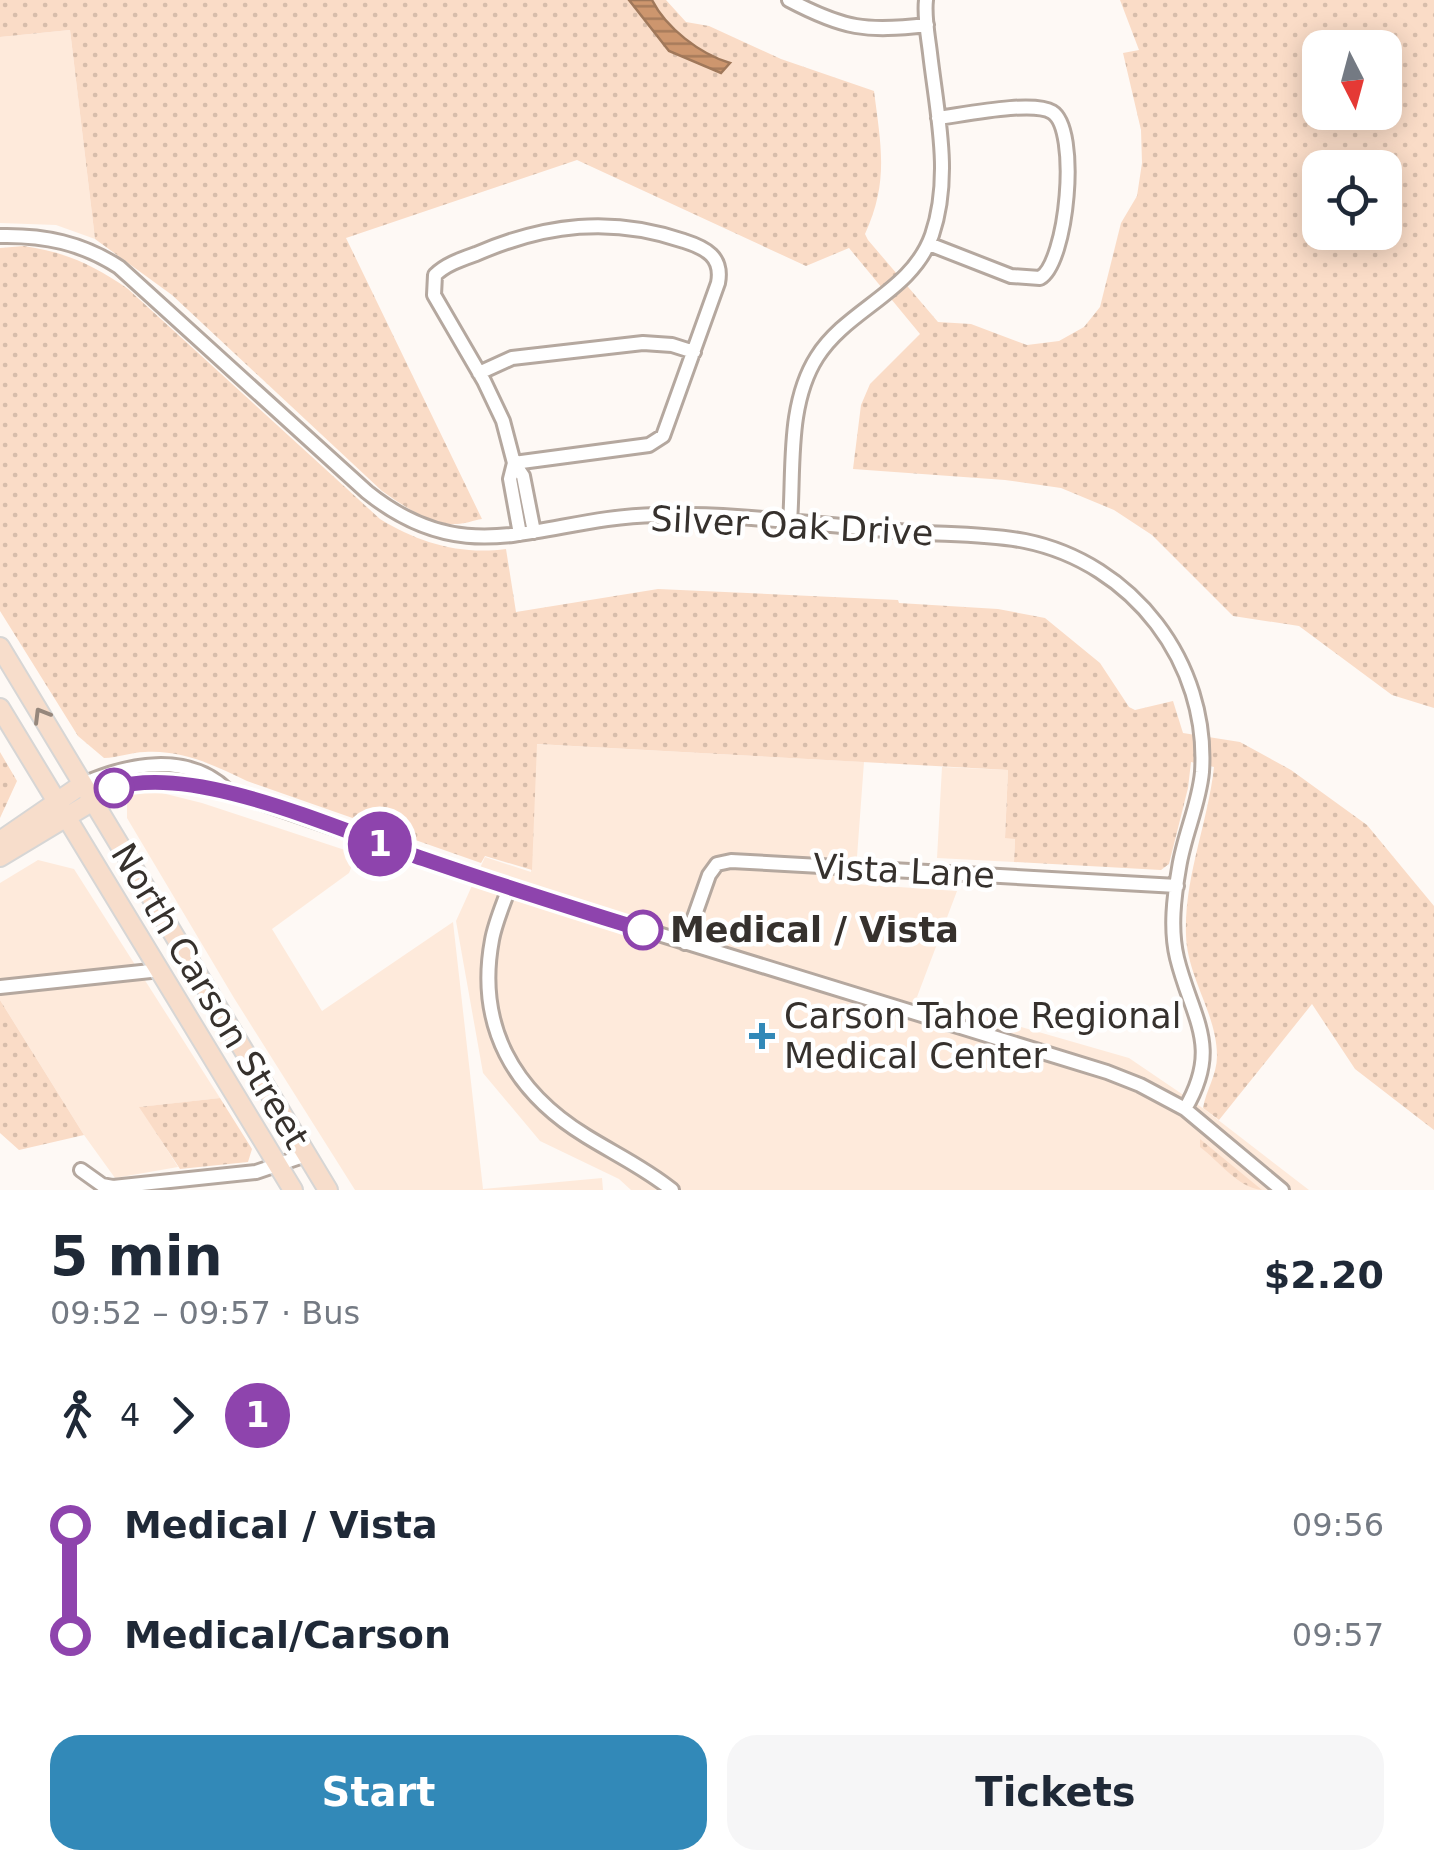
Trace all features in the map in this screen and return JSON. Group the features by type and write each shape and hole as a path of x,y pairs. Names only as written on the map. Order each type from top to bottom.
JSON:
{"main road":[{"name":"North Carson Street","path":"0,647 328,1190"},
{"name":"North Carson Street","path":"0,708 293,1190"},
{"path":"0,857 62,809 83,784"},
{"path":"0,840 62,809 93,801"}],"street":[{"path":"789,0 855,28 927,25"},
{"path":"790,522 797,412 809,372 818,354 833,338 916,265 938,215 944,182 926,0"},
{"path":"928,244 1011,276 1040,278 1053,264 1067,186 1062,123 1051,111 1031,108 938,118"},
{"path":"514,463 654,443 666,432 719,277 718,265 709,251 640,228 568,226 502,243 443,267 436,275 434,295 480,373 503,421 514,463 523,476 527,533"},
{"name":"Silver Oak Drive","path":"0,236 50,238 76,245 119,266 392,512 444,533 490,538 656,514 1026,542 1059,551 1093,567 1144,606 1163,631 1196,701 1202,772 1177,886 1174,937 1204,1054 1202,1069 1184,1108"},
{"path":"480,373 512,358 643,342 694,352"},
{"path":"83,784 126,767 151,765 196,770 228,791"},
{"path":"93,801 114,788 142,782 177,782 228,791 509,888 1107,1072 1184,1108 1282,1190"},
{"name":"Vista Lane","path":"685,943 709,875 717,864 731,861 1177,886"},
{"path":"509,888 492,938 489,973 498,1042 513,1072 532,1094 583,1135 646,1170 672,1190"},
{"path":"0,987 160,970"},
{"path":"80,1170 102,1185 113,1187 279,1166 306,1155"}],"shaded area":[{"path":"0,0 666,0 686,22 709,26 781,59 874,91 881,164 878,197 865,234 868,240 938,322 971,324 1027,345 1059,341 1084,327 1100,307 1121,223 1137,196 1141,130 1123,53 1139,50 1120,0 1434,0 1434,708 1392,695 1299,626 1233,616 1152,535 1114,510 1061,488 853,469 861,405 870,384 920,334 849,248 806,266 577,160 346,238 482,519 447,524 418,514 382,491 172,295 95,239 70,30 0,37"},
{"path":"629,0 652,0 685,39 730,63 721,73 669,51"},
{"path":"70,30 95,239 56,225 0,223 0,37"},
{"path":"24,246 79,261 128,289 380,519 440,545 472,550 506,549 516,612 658,589 898,600 998,609 1045,618 1100,663 1129,707 1135,710 1173,701 1183,733 1240,742 1291,770 1367,825 1434,906 1434,1130 1355,1069 1312,1004 1219,1120 1203,1108 1217,1063 1216,1040 1191,966 1186,913 1214,767 1191,762 1169,864 1161,870 1014,862 1015,839 1005,838 1008,770 537,744 532,870 485,856 481,863 185,756 145,752 104,758 78,736 0,611 0,248"},
{"name":"Carson Tahoe Regional Medical Center","path":"536,744 864,762 855,884 957,891 917,997 1129,1058 1204,1109 1309,1190 631,1190 619,1179 540,1141 483,1073 456,921 485,857 531,872"},
{"path":"0,752 17,781 0,818"},
{"path":"942,767 1008,770 1005,837 1015,838 1014,862 937,858"},
{"path":"158,792 202,803 357,854 349,873 272,929 322,1011 453,922 483,1189 602,1178 603,1190 355,1190 127,818 127,794"},
{"path":"38,860 74,869 220,1098 140,1107 178,1167 115,1178 0,1000 0,883"},
{"path":"0,1000 84,1135 19,1150 0,1133"},
{"path":"220,1098 252,1149 248,1162 180,1169 139,1107"},
{"path":"1200,1139 1262,1190 1229,1173 1200,1147"}],"bus line":[{"name":"1","path":"114,788 158,781 228,791 486,881 643,930"}],"place":[{"name":"Medical / Vista","path":"643,930"},
{"name":"Carson Tahoe Regional Medical Center","path":"762,1036"}]}
